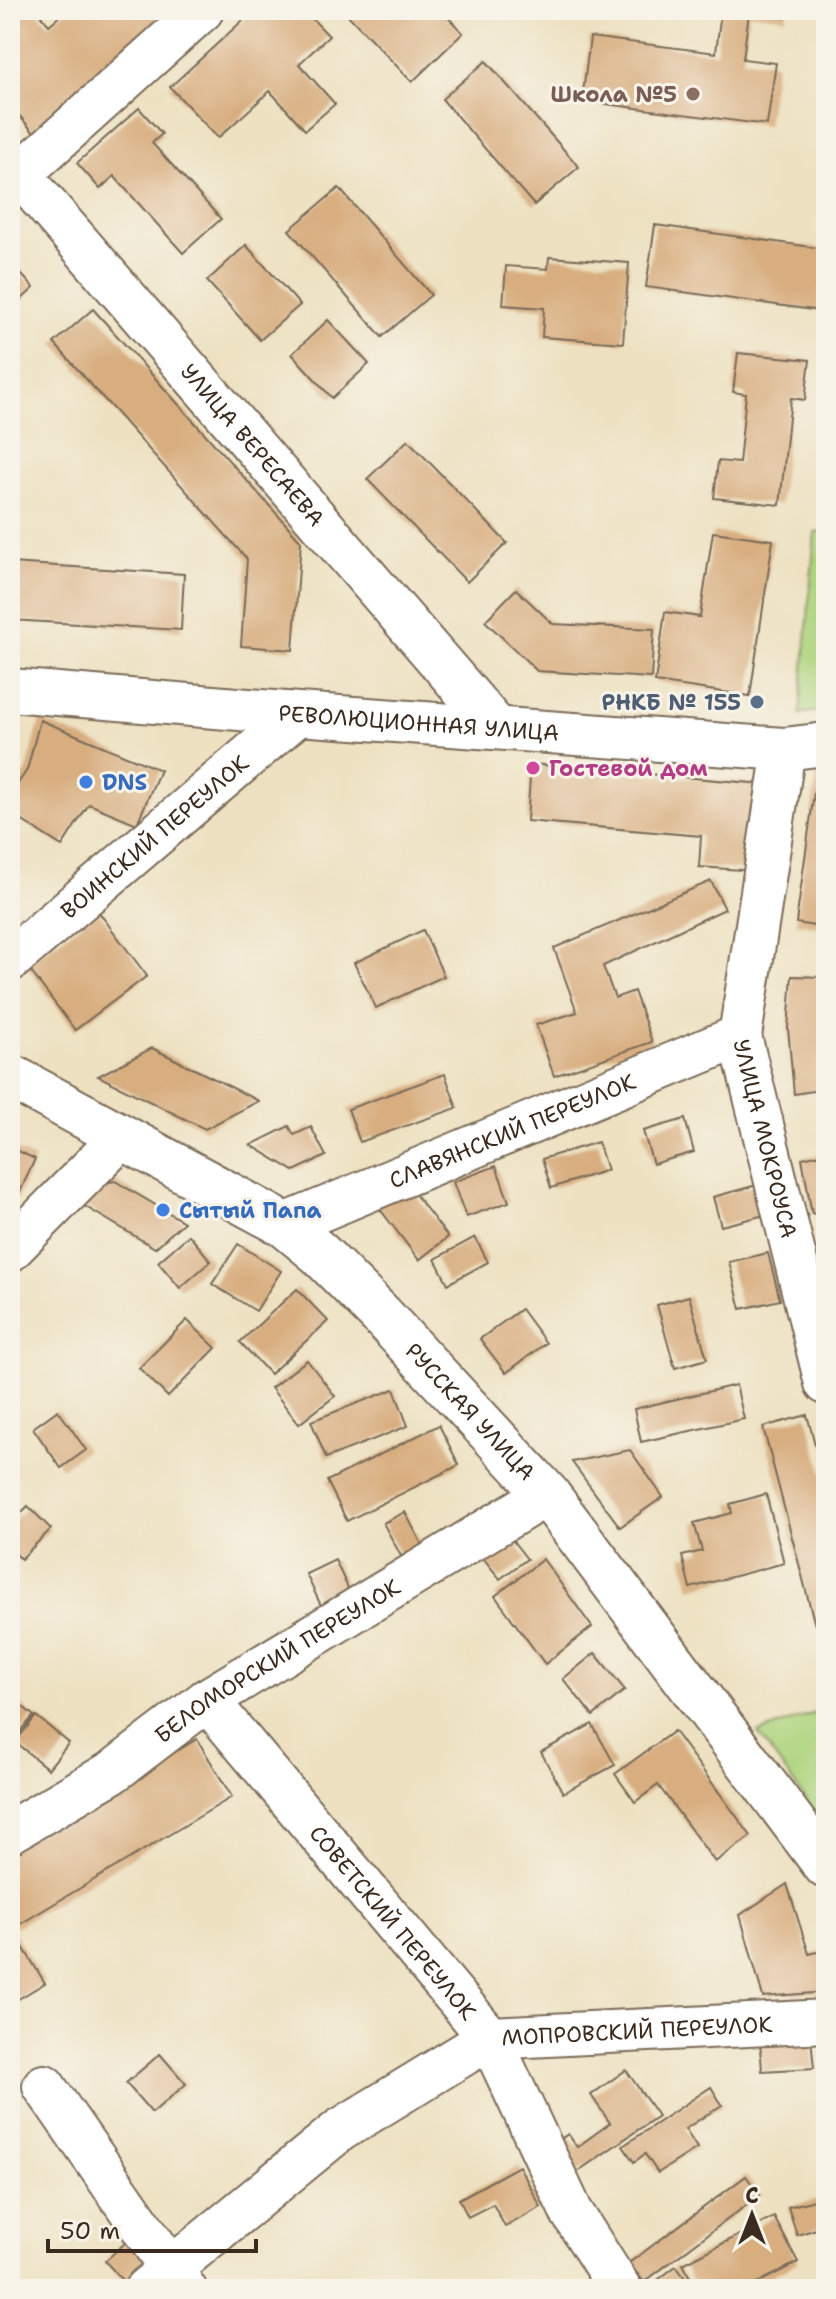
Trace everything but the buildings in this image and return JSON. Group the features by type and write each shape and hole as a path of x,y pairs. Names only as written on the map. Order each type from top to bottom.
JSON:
{"main road":[{"name":"РУССКАЯ УЛИЦА","path":"10,1076 285,1225 319,1253 381,1315 547,1494 826,1866"}],"street":[{"path":"13,173 202,10"},
{"name":"УЛИЦА ВЕРЕСАЕВА","path":"13,173 496,727"},
{"name":"РЕВОЛЮЦИОННАЯ УЛИЦА","path":"10,690 784,749 826,744"},
{"name":"ВОИНСКИЙ ПЕРЕУЛОК","path":"10,960 298,714"},
{"name":"УЛИЦА МОКРОУСА","path":"784,749 740,1036 826,1383"},
{"name":"СЛАВЯНСКИЙ ПЕРЕУЛОК","path":"285,1225 740,1036"},
{"path":"10,1250 122,1137"},
{"name":"БЕЛОМОРСКИЙ ПЕРЕУЛОК","path":"10,1832 114,1771 207,1700 547,1494"},
{"name":"СОВЕТСКИЙ ПЕРЕУЛОК","path":"207,1700 490,2038 571,2211 620,2289"},
{"name":"МОПРОВСКИЙ ПЕРЕУЛОК","path":"167,2282 340,2130 490,2038 826,2021"},
{"path":"44,2086 167,2282"}],"green space":[{"path":"826,531 826,710 800,714 815,532"},
{"path":"826,1709 826,1828 758,1733"}],"place":[{"name":"Школа №5","path":"693,94"},
{"name":"РНКБ № 155","path":"757,702"},
{"name":"Гостевой дом","path":"533,768"},
{"name":"DNS","path":"86,782"},
{"name":"Сытый Папа","path":"163,1210"}]}
